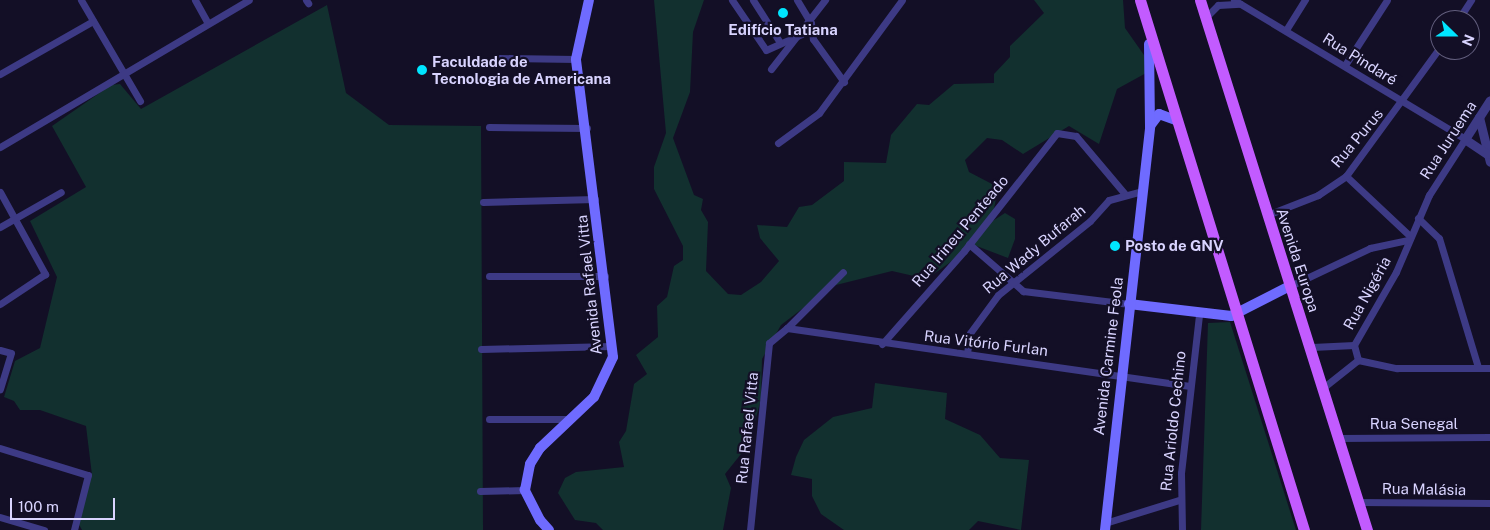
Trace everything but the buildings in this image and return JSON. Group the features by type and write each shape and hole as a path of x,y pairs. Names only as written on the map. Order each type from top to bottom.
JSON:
{"main road":[{"name":"Avenida Rafael Vitta","path":"526,490 535,456 569,419 594,397 608,375 612,346 587,128 576,60 589,0"},
{"path":"1140,0 1239,314 1304,530"},
{"name":"Avenida Europa","path":"1200,0 1267,215 1312,347 1367,530"},
{"name":"Avenida Carmine Feola","path":"1105,526 1119,375 1130,304 1150,126 1151,34"},
{"path":"1150,126 1159,114 1178,121"},
{"path":"1130,304 1198,314 1239,314 1290,286"},
{"path":"526,490 549,530"}],"street":[{"path":"80,0 140,101"},
{"path":"195,0 208,23"},
{"path":"0,147 249,0"},
{"path":"732,0 760,46 766,50 779,41 802,34"},
{"path":"753,0 779,41"},
{"path":"797,0 811,24 814,38 844,82"},
{"path":"771,69 811,24 825,0"},
{"path":"778,143 819,113 844,82 902,0"},
{"path":"1286,30 1304,0"},
{"path":"1345,65 1387,0"},
{"name":"Rua Pindaré","path":"1206,17 1218,5 1237,2 1345,65 1465,140"},
{"path":"0,74 93,21"},
{"path":"499,58 576,60"},
{"name":"Rua Purus","path":"1267,215 1309,199 1346,176 1404,102 1431,60"},
{"name":"Rua Juruema","path":"1418,218 1429,195 1490,100"},
{"path":"1479,117 1489,158"},
{"path":"489,127 587,128"},
{"name":"Rua Irineu Penteado","path":"882,344 969,244 1057,133 1076,136 1124,193"},
{"path":"1465,140 1489,158"},
{"path":"1346,176 1409,238"},
{"name":"Rua Wady Bufarah","path":"967,353 970,333 979,316 1014,282 1090,221 1109,200 1124,193 1143,191"},
{"path":"0,192 45,274 0,304"},
{"path":"0,227 61,192"},
{"path":"483,202 595,199"},
{"path":"1418,218 1439,238 1478,367"},
{"name":"Rua Nigéria","path":"1358,360 1354,345 1396,272 1418,218"},
{"path":"1290,286 1370,248 1409,238"},
{"path":"969,244 1023,291 1130,304"},
{"path":"787,328 843,272"},
{"path":"489,276 605,276"},
{"name":"Rua Arioldo Cechino","path":"1182,530 1179,500 1198,314"},
{"name":"Rua Vitório Furlan","path":"787,328 882,344 967,353 1190,386"},
{"name":"Rua Rafael Vitta","path":"750,530 770,343 787,328"},
{"path":"1312,347 1354,345"},
{"path":"481,348 612,346"},
{"path":"0,350 11,353 0,389"},
{"path":"1324,387 1358,360 1397,368 1490,368"},
{"path":"489,419 569,419"},
{"name":"Rua Senegal","path":"1338,438 1490,437"},
{"path":"0,448 88,475 74,530"},
{"path":"480,491 526,490"},
{"path":"1105,526 1179,500"},
{"name":"Rua Malásia","path":"1358,502 1490,503"},
{"path":"0,517 44,530"}],"green space":[{"path":"654,0 704,0 693,32 690,92 673,138 694,195 703,199 701,210 708,222 706,271 728,294 741,295 761,282 779,261 760,238 757,225 787,227 799,207 812,205 844,181 844,162 886,163 891,135 917,104 929,105 954,84 994,83 994,74 1010,57 1010,46 1044,13 1034,0 1123,0 1125,28 1151,65 1148,72 1117,89 1099,144 1069,126 1023,154 1002,140 987,138 965,160 969,172 992,184 996,199 991,222 1005,213 1015,219 1015,239 1008,258 974,245 927,279 892,271 832,286 781,325 762,359 761,399 749,444 725,474 731,488 723,530 603,530 596,523 575,520 558,493 565,478 576,472 624,467 619,442 626,431 634,384 647,374 636,355 658,337 657,306 667,297 674,266 683,260 683,246 654,189 654,167 666,133"},
{"path":"327,5 346,93 389,125 481,126 483,530 82,530 77,521 83,491 92,475 86,426 40,410 20,410 14,401 4,397 15,361 40,348 57,277 30,221 86,187 52,126 111,85 120,84 141,109"},
{"path":"1230,322 1296,530 1201,530 1208,323"},
{"path":"875,383 947,393 945,419 980,435 1000,458 1029,460 1021,530 978,521 969,530 844,530 821,514 812,496 812,479 791,475 796,457 804,440 833,417 872,408"}],"place":[{"name":"Edifício Tatiana","path":"783,13"},
{"name":"Faculdade de Tecnologia de Americana","path":"422,70"},
{"name":"Posto de GNV","path":"1115,246"}]}
